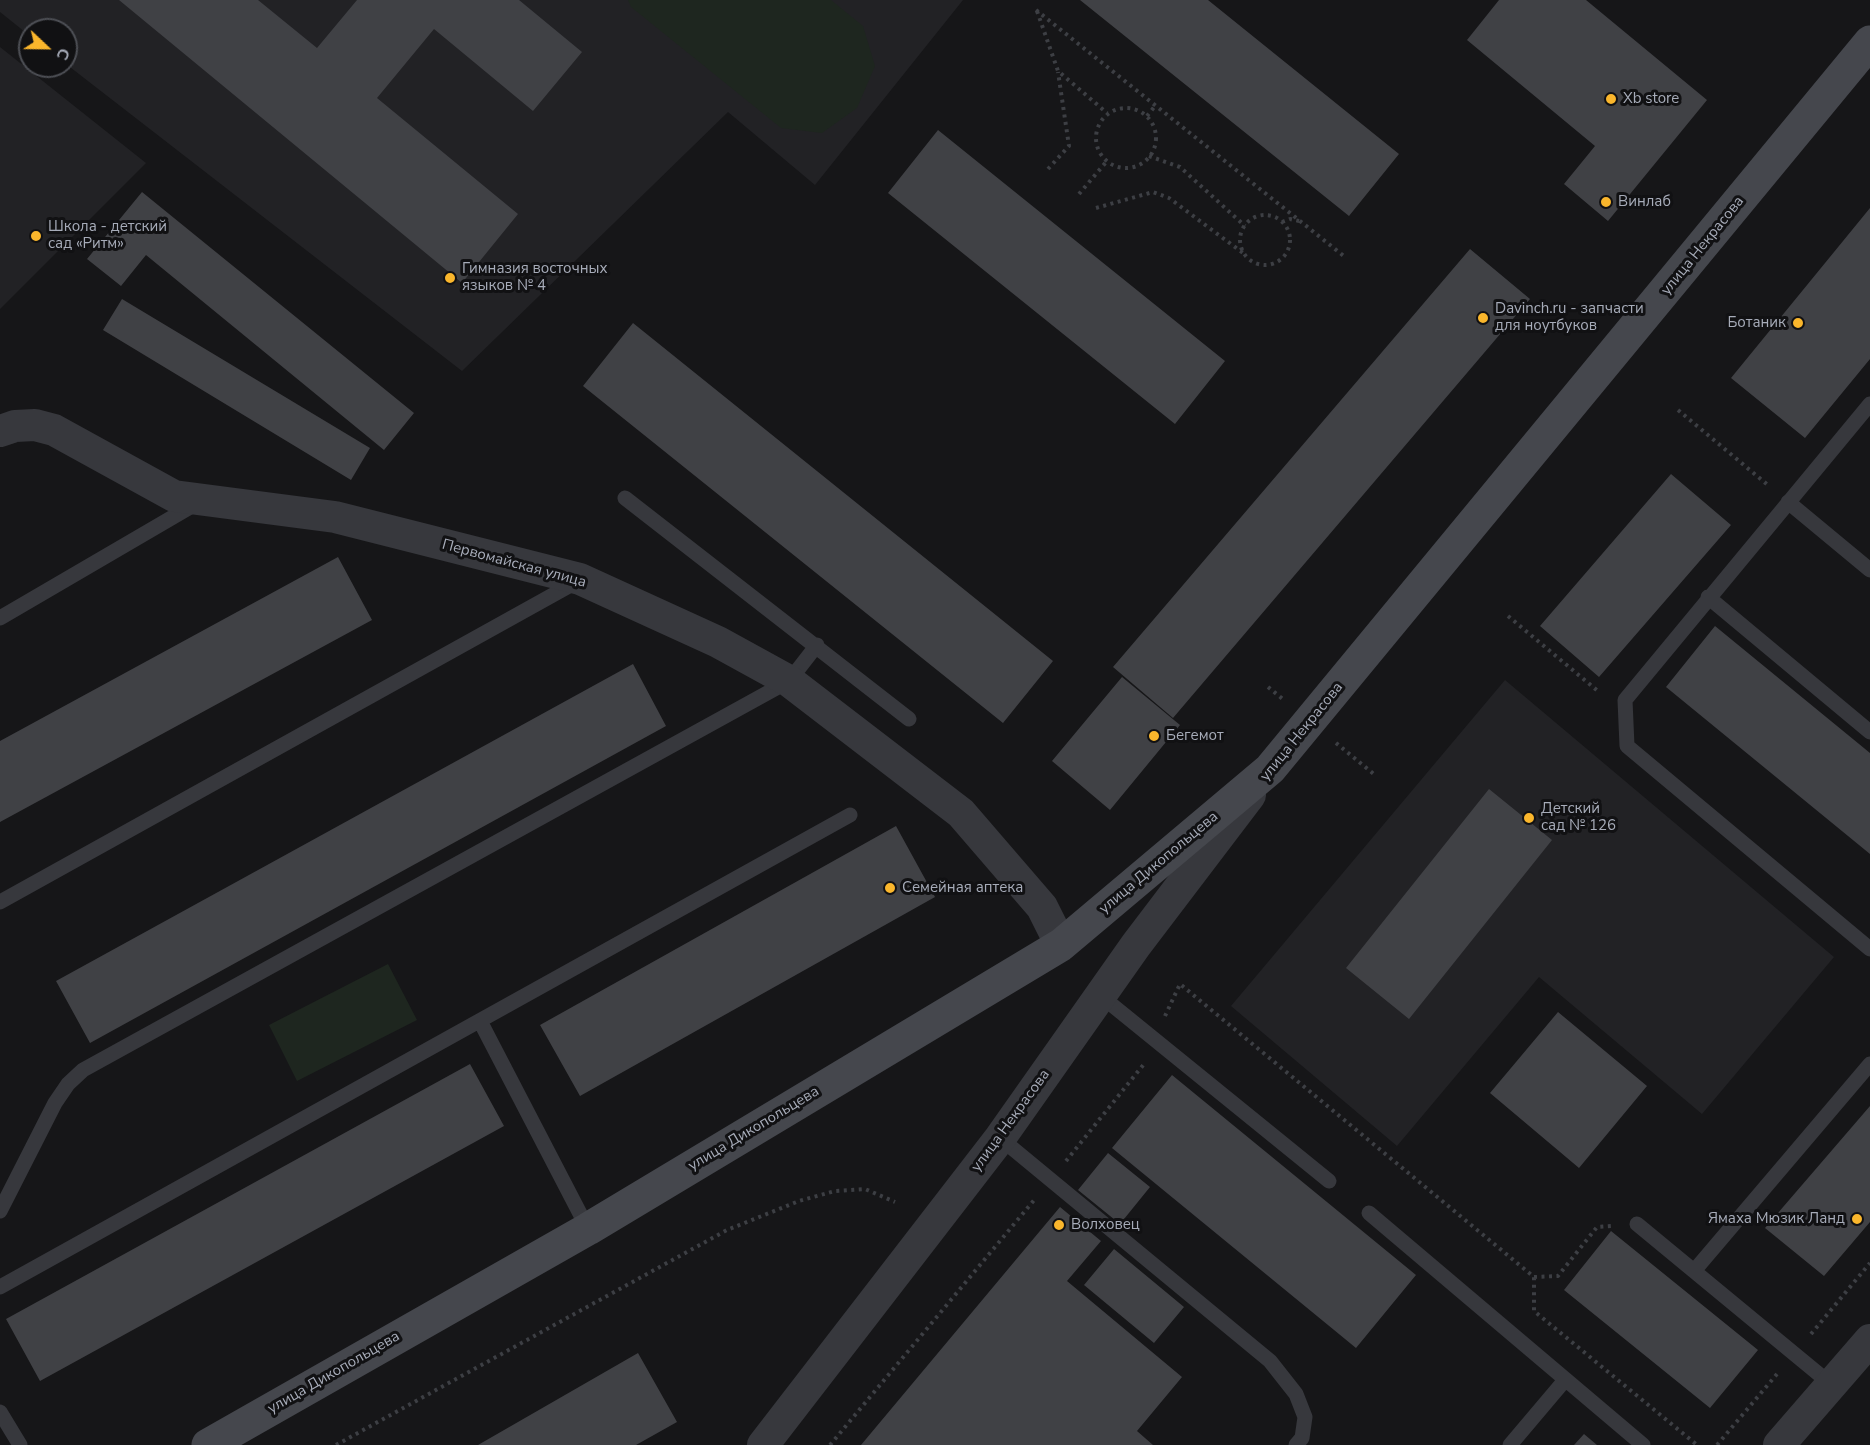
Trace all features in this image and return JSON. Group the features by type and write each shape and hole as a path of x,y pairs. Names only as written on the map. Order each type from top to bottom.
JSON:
{"main road":[{"name":"улица Некрасова","path":"1270,770 1870,42"},
{"name":"улица Дикопольцева","path":"208,1445 588,1229 1061,945 1270,770"}],"street":[{"name":"Первомайская улица","path":"0,431 15,426 35,425 54,430 174,496 335,517 580,579 718,642 789,681 961,813 1042,907 1061,945"},
{"name":"улица Некрасова","path":"763,1445 1000,1138 1136,945 1270,770"},
{"path":"1779,1445 1870,1340"}],"lane":[{"path":"1870,404 1707,597 1625,700 1627,746 1870,949"},
{"path":"625,498 817,645 909,719"},
{"path":"0,618 205,499"},
{"path":"1788,502 1870,570"},
{"path":"0,902 580,579"},
{"path":"1707,597 1870,732"},
{"path":"0,1211 55,1103 68,1084 83,1070 789,681 817,645"},
{"path":"0,1287 850,815"},
{"path":"1101,996 1329,1181"},
{"path":"480,1021 588,1229"},
{"path":"1695,1271 1870,1064"},
{"path":"1000,1138 1270,1361 1296,1394 1305,1417 1302,1438 1296,1445"},
{"path":"1369,1213 1643,1445"},
{"path":"1637,1224 1832,1385"},
{"path":"1510,1445 1565,1380"},
{"path":"0,1412 20,1445"}],"path":[{"path":"1048,169 1070,146 1058,71 1036,10 1345,257"},
{"path":"1058,71 1107,113"},
{"path":"1148,116 1155,106"},
{"path":"1120,107 1135,108 1148,116 1156,131 1155,148 1145,162 1129,168 1112,165 1099,153 1095,139 1098,125 1107,113 1120,107"},
{"path":"1149,156 1180,167 1245,226"},
{"path":"1079,194 1107,161"},
{"path":"1096,208 1153,192 1169,198 1253,263 1267,265 1280,260 1288,249 1289,234 1282,222 1272,216 1260,215 1249,220 1239,242 1243,253"},
{"path":"1282,222 1290,219 1301,221"},
{"path":"1678,411 1788,502"},
{"path":"1508,616 1625,713"},
{"path":"830,1445 1141,1071 1180,984 1534,1277 1558,1276 1597,1227 1637,1224"},
{"path":"336,1445 728,1230 799,1202 835,1191 865,1189 895,1202"},
{"path":"1534,1277 1534,1311 1697,1445"}],"shaded area":[{"name":"Гимназия восточных языков № 4","path":"0,0 963,0 815,185 728,112 462,371 78,73 78,18 18,18 18,26 0,12"},
{"path":"628,0 831,0 863,26 875,66 857,108 822,133 781,128 631,7"},
{"name":"Школа - детский сад «Ритм»","path":"0,47 18,61 18,78 39,78 146,163 0,309"},
{"name":"Детский сад № 126","path":"1505,680 1834,957 1702,1114 1539,977 1397,1146 1231,1006"},
{"path":"388,964 417,1020 297,1081 269,1025"}],"building":[{"path":"119,0 258,0 317,48 357,0 519,0 582,52 533,111 434,29 377,98 518,214 462,283"},
{"path":"1080,0 1208,0 1399,154 1349,216"},
{"path":"1499,0 1586,0 1707,100 1608,221 1564,184 1595,146 1467,40"},
{"path":"938,130 1225,361 1175,424 888,193"},
{"path":"142,192 414,413 384,450 146,255 121,286 87,259"},
{"path":"1870,208 1870,359 1805,438 1731,378"},
{"path":"1470,249 1530,299 1173,718 1113,667"},
{"path":"122,299 370,448 351,480 103,330"},
{"path":"633,323 1053,661 1003,723 583,386"},
{"path":"1671,474 1731,525 1599,677 1540,626"},
{"path":"338,557 372,620 0,822 0,741"},
{"path":"1715,626 1870,753 1870,854 1666,687"},
{"path":"633,664 666,726 90,1043 56,981"},
{"path":"1122,677 1180,725 1110,810 1052,761"},
{"path":"1489,789 1552,840 1409,1019 1346,968"},
{"path":"896,826 935,897 580,1096 540,1025"},
{"path":"1558,1012 1647,1086 1579,1168 1490,1093"},
{"path":"470,1064 504,1126 40,1381 6,1319"},
{"path":"1172,1075 1416,1275 1356,1348 1112,1148"},
{"path":"1870,1106 1870,1222 1824,1276 1765,1228"},
{"path":"1108,1153 1150,1187 1120,1224 1078,1190"},
{"path":"1060,1207 1101,1241 1067,1281 1182,1377 1137,1431 1153,1445 861,1445"},
{"path":"1611,1231 1758,1350 1710,1408 1564,1290"},
{"path":"1114,1249 1184,1307 1154,1343 1084,1285"},
{"path":"638,1353 677,1422 636,1445 478,1445"},
{"path":"1584,1434 1597,1445 1574,1445"}],"place":[{"name":"Xb store","path":"1611,99"},
{"name":"Винлаб","path":"1606,202"},
{"name":"Школа - детский сад «Ритм»","path":"36,236"},
{"name":"Гимназия восточных языков № 4","path":"450,278"},
{"name":"Davinch.ru - запчасти для ноутбуков","path":"1483,318"},
{"name":"Ботаник","path":"1798,323"},
{"name":"Бегемот","path":"1154,736"},
{"name":"Детский сад № 126","path":"1529,818"},
{"name":"Семейная аптека","path":"890,888"},
{"name":"Ямаха Мюзик Ланд","path":"1857,1219"},
{"name":"Волховец","path":"1059,1225"}]}
